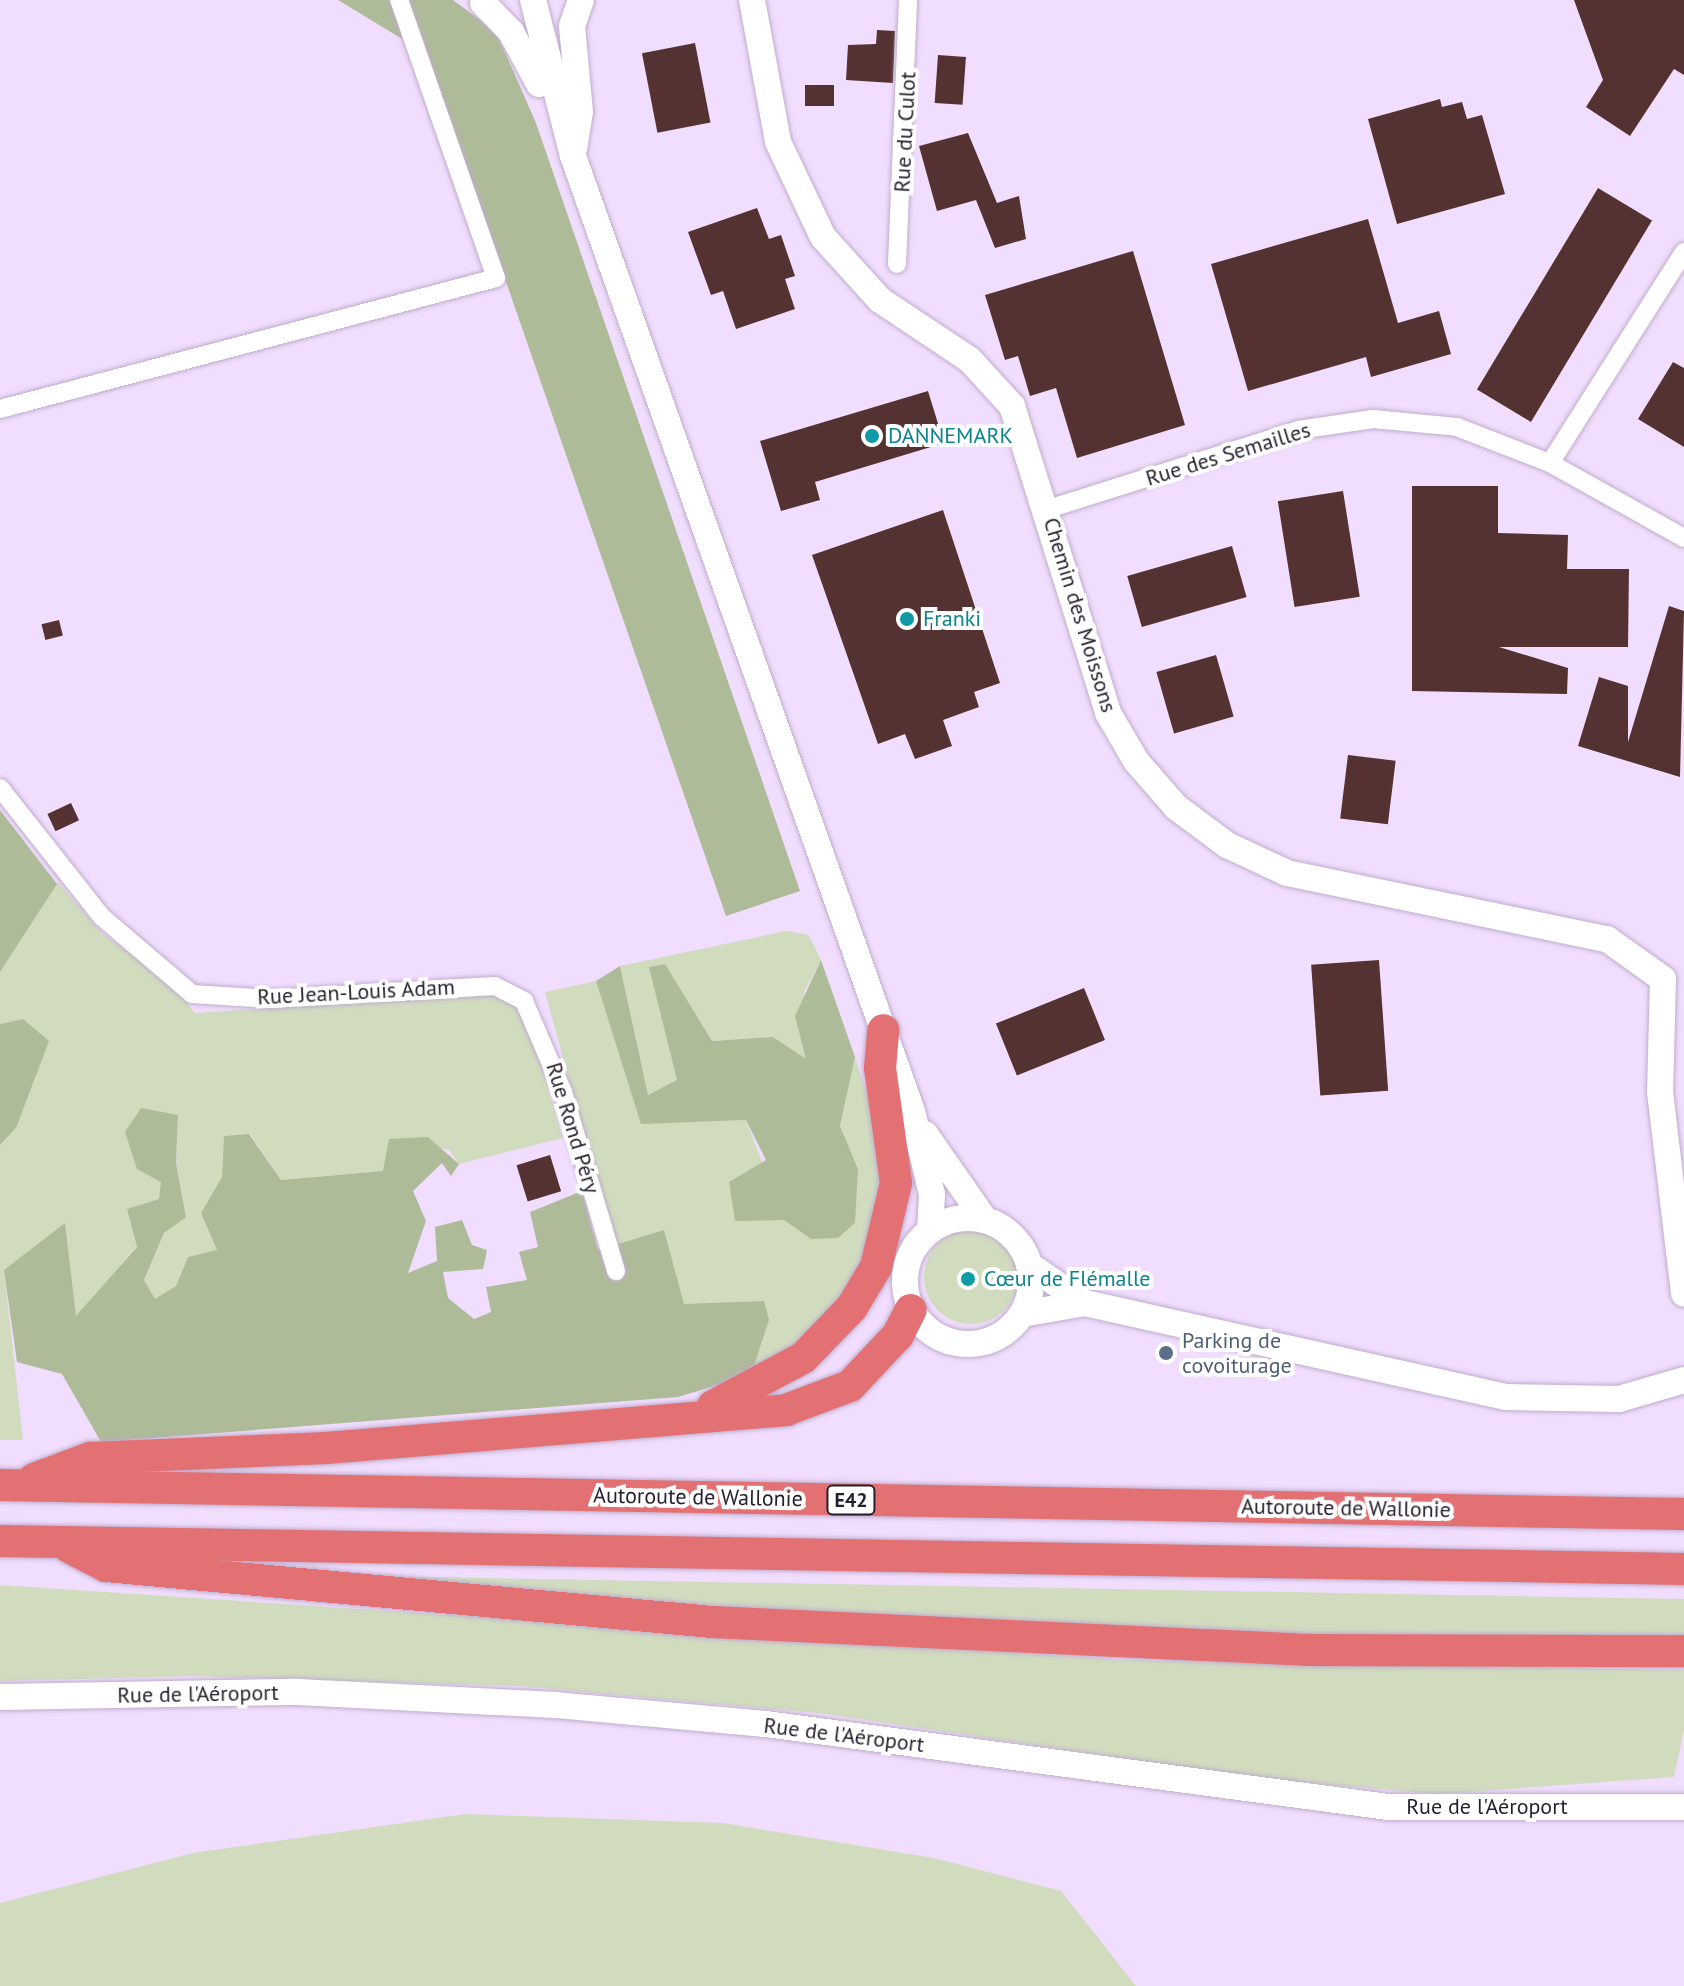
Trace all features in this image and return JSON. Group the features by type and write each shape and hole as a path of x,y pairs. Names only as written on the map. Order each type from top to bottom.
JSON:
{"highway":[{"path":"652,1420 709,1407 778,1376 825,1337 876,1267 896,1183 880,1068 883,1030"},
{"path":"9,1485 90,1458 652,1420 819,1403 875,1363 911,1310"},
{"name":"Autoroute de Wallonie","path":"9,1485 1684,1514"},
{"path":"0,1541 1684,1569"},
{"path":"59,1542 106,1566 712,1622 1310,1650 1684,1651"}],"street":[{"path":"0,409 496,278 399,0"},
{"path":"480,2 517,0"},
{"path":"533,0 573,156 912,1111 932,1194 930,1229 905,1266 911,1310 932,1334 962,1345 993,1340 1022,1314 1085,1303"},
{"path":"573,156 580,112 572,26 581,0"},
{"name":"Chemin des Moissons","path":"752,0 778,142 823,237 880,300 970,360 1012,406 1048,509 1108,713 1136,761 1176,807 1227,845 1346,890 1607,939 1652,965 1663,979 1660,1092 1684,1294"},
{"name":"Rue du Culot","path":"897,264 908,0"},
{"path":"480,2 524,54 573,156"},
{"path":"1550,463 1684,252"},
{"name":"Rue des Semailles","path":"1048,509 1298,430 1373,419 1457,427 1550,463 1684,538"},
{"name":"Rue Jean-Louis Adam","path":"0,788 102,917 192,994 271,999 495,986 513,994"},
{"name":"Rue Rond Péry","path":"513,994 536,1015 616,1271"},
{"path":"912,1111 948,1174 985,1220 1016,1239 1029,1265 1085,1303 1547,1403 1619,1399 1684,1380"},
{"path":"930,1229 956,1218 985,1220"},
{"path":"1022,1314 1029,1265"},
{"name":"Rue de l'Aéroport","path":"0,1697 298,1692 541,1704 766,1724 1388,1807 1684,1807"}],"green space":[{"path":"338,0 453,0 496,32 536,123 800,891 726,916 427,54"},
{"path":"0,810 57,884 0,972"},
{"path":"58,882 102,933 174,986 195,1013 494,994 516,1004 527,1018 563,1138 459,1164 449,1150 389,1139 384,1171 281,1180 250,1134 201,1213 218,1251 188,1257 176,1286 155,1300 144,1280 164,1233 186,1216 176,1163 178,1115 159,1199 127,1209 137,1246 76,1318 65,1224 4,1270 23,1440 0,1440 0,1145 16,1128 23,1019 0,1024 0,972"},
{"path":"786,931 809,935 821,960 804,992 807,1060 773,1037 712,1041 664,964 650,968 677,1080 648,1096 620,966"},
{"path":"821,960 855,1057 840,1126 858,1169 855,1223 838,1238 811,1239 784,1220 735,1221 729,1182 766,1160 746,1120 641,1124 596,981 620,966 648,1095 677,1080 649,967 665,964 712,1041 773,1037 806,1059 795,1016"},
{"path":"596,981 641,1123 746,1120 784,1220 811,1239 858,1169 840,1126 855,1057 885,1150 887,1208 835,1315 788,1356 751,1375 769,1320 684,1304 614,1245 545,992"},
{"path":"23,1019 49,1041 16,1128 0,1145 0,1024"},
{"path":"141,1108 178,1115 176,1163 186,1217 164,1233 144,1280 155,1299 176,1286 188,1257 217,1250 201,1213 222,1177 224,1136 249,1134 281,1180 383,1171 389,1139 428,1137 459,1164 451,1176 442,1163 413,1191 426,1221 408,1273 437,1261 435,1227 462,1220 472,1245 487,1250 483,1269 443,1272 448,1298 474,1319 491,1312 486,1287 527,1280 519,1252 538,1247 530,1212 582,1191 598,1250 664,1230 684,1304 764,1301 769,1320 751,1375 678,1397 101,1442 62,1374 17,1362 4,1270 65,1223 76,1316 137,1247 127,1209 159,1199 161,1182 137,1169 125,1132"},
{"path":"971,1230 989,1234 1004,1244 1014,1259 1018,1277 1014,1295 1004,1310 989,1320 971,1324 953,1320 938,1310 928,1295 924,1277 928,1259 938,1244 953,1234"},
{"path":"312,1575 1684,1599 1684,1642 1350,1640 796,1615"},
{"path":"0,1585 1122,1660 1684,1670 1684,1730 1674,1777 1438,1794 1264,1779 818,1713 518,1686 191,1676 0,1681"},
{"path":"465,1814 723,1823 934,1858 1061,1891 1136,1986 0,1986 0,1903 193,1853"}],"building":[{"path":"1574,0 1684,0 1684,75 1674,69 1630,136 1586,107 1603,80"},
{"path":"877,30 895,31 893,83 846,80 848,45 876,44"},
{"path":"695,43 710,123 657,133 642,53"},
{"path":"938,55 966,57 963,105 935,103"},
{"path":"805,85 834,85 834,106 805,106"},
{"path":"1440,99 1442,107 1462,102 1467,119 1482,115 1505,194 1397,224 1368,119"},
{"path":"968,133 997,203 1019,196 1026,239 995,248 976,200 937,211 919,146"},
{"path":"1598,188 1652,220 1531,422 1477,389"},
{"path":"757,208 769,239 781,235 795,276 785,279 795,309 736,329 723,291 711,295 688,232"},
{"path":"1368,219 1398,323 1439,311 1451,354 1371,377 1366,357 1248,391 1211,264"},
{"path":"1133,251 1185,425 1077,458 1056,388 1030,396 1018,356 1005,360 985,295"},
{"path":"1673,362 1684,368 1684,447 1638,419"},
{"name":"DANNEMARK","path":"928,391 944,443 815,482 820,500 781,511 760,441"},
{"path":"1412,486 1498,486 1498,533 1568,535 1567,569 1629,569 1628,647 1499,647 1568,668 1567,694 1412,691"},
{"path":"1343,491 1360,597 1295,607 1278,501"},
{"name":"Franki","path":"943,510 1000,683 974,692 979,707 943,720 952,746 915,759 905,734 878,744 812,555"},
{"path":"1232,546 1247,597 1142,627 1127,576"},
{"path":"1669,606 1684,611 1680,777 1578,746 1599,677 1628,686 1628,742"},
{"path":"59,620 63,636 45,640 42,624"},
{"path":"1216,655 1234,717 1174,734 1156,672"},
{"path":"1348,755 1396,761 1388,824 1340,819"},
{"path":"71,803 79,820 55,831 47,814"},
{"path":"1379,960 1388,1091 1320,1095 1311,965"},
{"path":"1084,988 1105,1040 1017,1076 996,1024"},
{"path":"550,1155 561,1191 528,1202 517,1165"}],"place":[{"name":"DANNEMARK","path":"872,436"},
{"name":"Franki","path":"907,619"},
{"name":"Cœur de Flémalle","path":"968,1279"},
{"name":"Parking de covoiturage","path":"1166,1353"}]}
